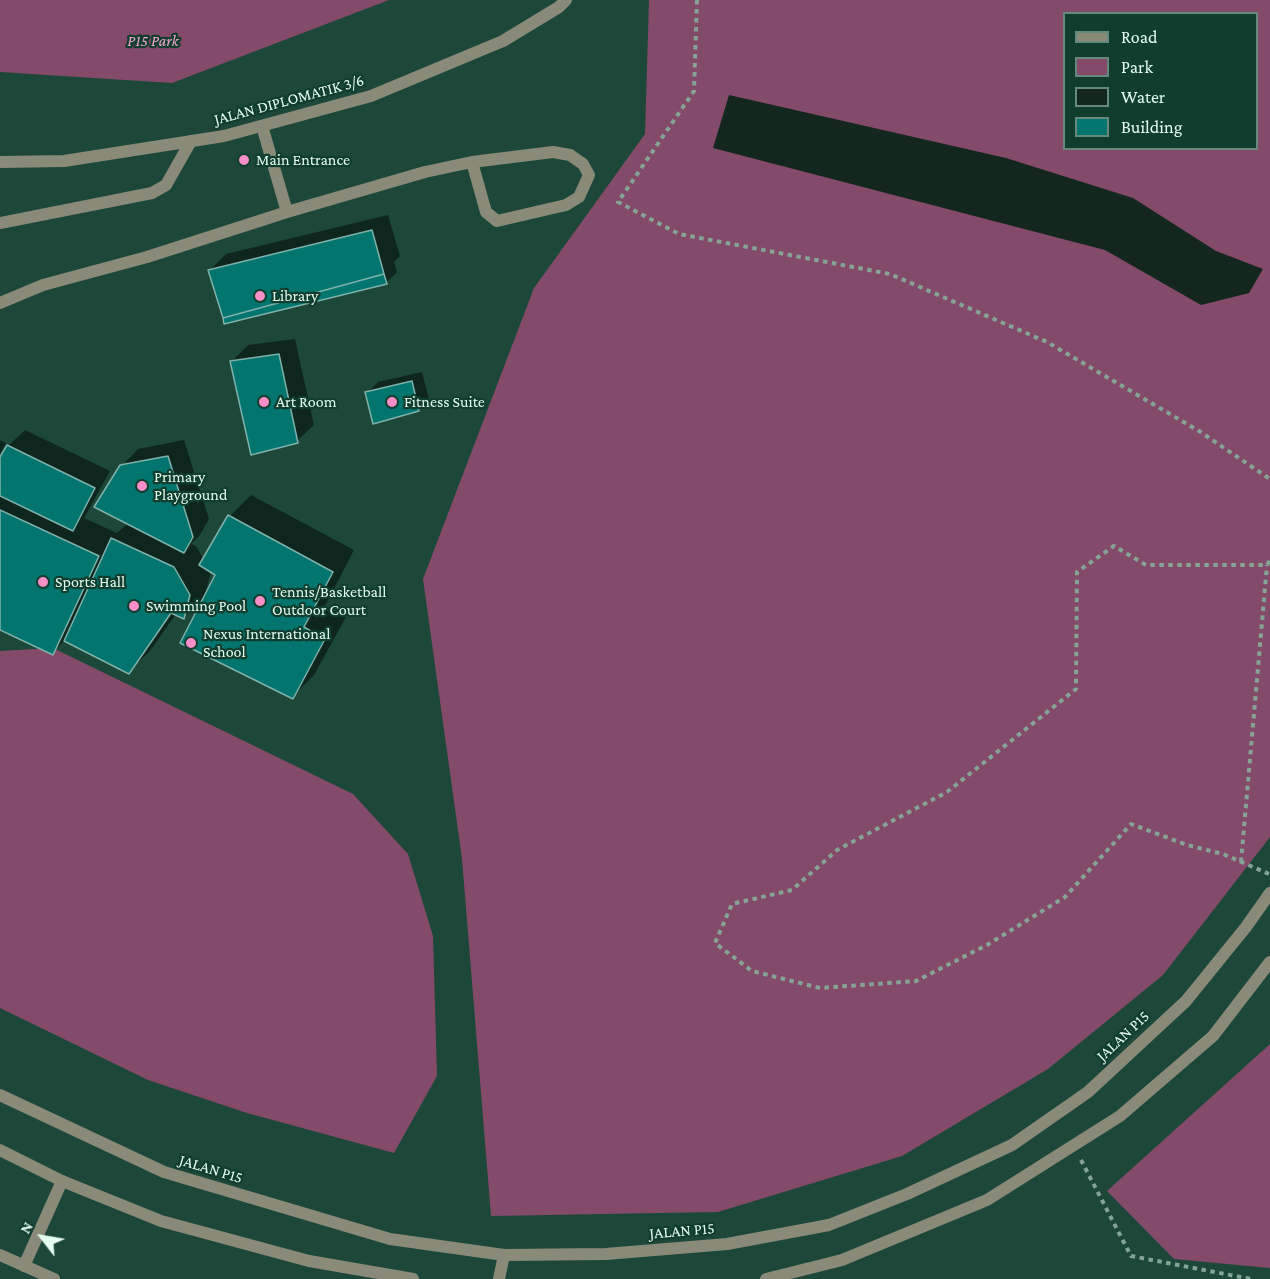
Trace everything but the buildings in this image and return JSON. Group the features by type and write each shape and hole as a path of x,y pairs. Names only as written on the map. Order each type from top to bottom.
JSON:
{"street":[{"name":"JALAN DIPLOMATIK 3/6","path":"0,162 63,160 191,141 262,126 382,92 503,41 560,7 566,0"},
{"path":"262,126 287,212"},
{"path":"0,223 152,193 166,185 191,141"},
{"path":"0,303 43,285 147,257 287,212 425,172 472,162 553,152 570,155 583,164 589,175 579,197 566,205 497,221 486,212 472,162"},
{"name":"JALAN P15","path":"0,1095 164,1172 390,1239 504,1255 606,1254 727,1244 829,1225 906,1194 1012,1145 1088,1092 1186,1001 1246,927 1270,893"},
{"path":"766,1279 842,1260 987,1200 1120,1116 1213,1036 1270,962"},
{"path":"0,1150 62,1181 161,1221 309,1261 413,1279"},
{"path":"24,1266 62,1181"},
{"path":"0,1255 54,1279"},
{"path":"499,1279 504,1255"}],"path":[{"path":"697,0 694,91 618,202 679,234 890,274 1047,342 1199,431 1270,480"},
{"path":"1267,565 1146,566 1114,546 1077,572 1076,689 947,792 837,850 792,890 732,904 715,943 752,971 820,988 916,981 987,945 1065,897 1131,824 1241,862 1270,875"},
{"path":"1241,862 1267,565 1270,560"},
{"path":"1073,1145 1131,1256 1251,1279"}],"green space":[{"name":"P15 Park","path":"0,0 389,0 172,83 0,72"},
{"path":"649,0 1270,0 1270,837 1163,975 1048,1069 902,1156 718,1212 491,1216 462,859 423,579 534,288 645,134"},
{"path":"53,648 353,794 408,854 433,936 437,1076 394,1153 247,1113 148,1080 0,1008 0,651"},
{"path":"1270,1044 1270,1268 1174,1259 1107,1191"}],"water":[{"path":"729,95 1006,158 1133,198 1216,251 1263,269 1249,293 1201,305 1105,250 713,148"}],"place":[{"name":"Main Entrance","path":"244,160"},
{"name":"Library","path":"260,296"},
{"name":"Art Room","path":"264,402"},
{"name":"Fitness Suite","path":"392,402"},
{"name":"Primary Playground","path":"142,486"},
{"name":"Sports Hall","path":"43,582"},
{"name":"Tennis/Basketball Outdoor Court","path":"260,601"},
{"name":"Swimming Pool","path":"134,606"},
{"name":"Nexus International School","path":"191,643"}]}
